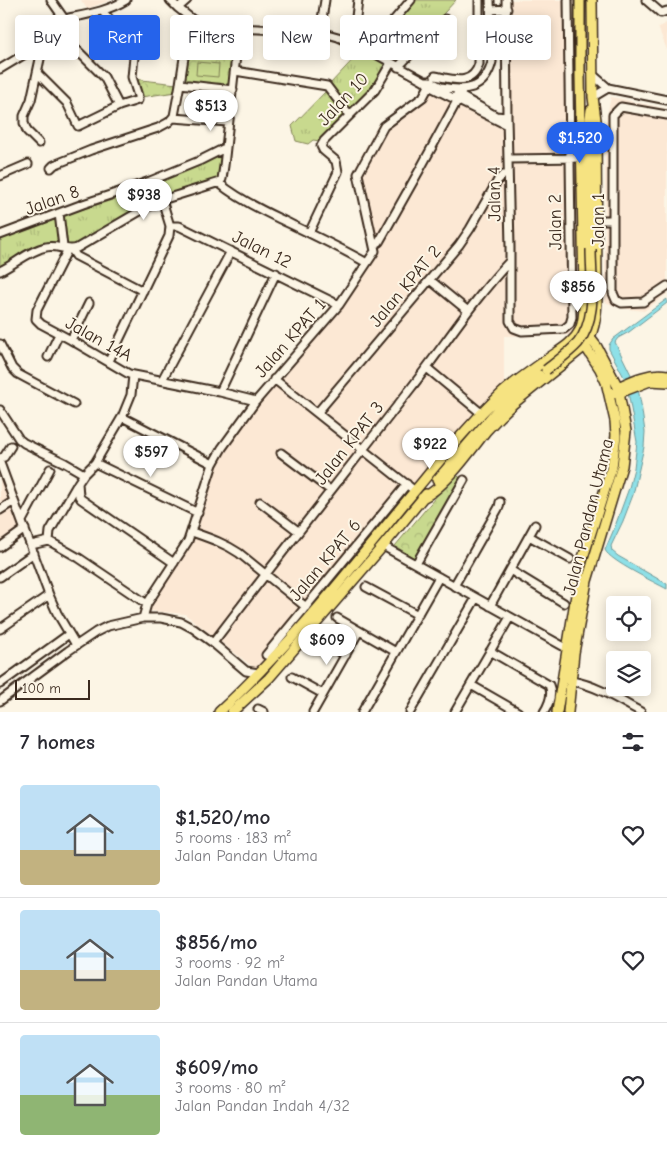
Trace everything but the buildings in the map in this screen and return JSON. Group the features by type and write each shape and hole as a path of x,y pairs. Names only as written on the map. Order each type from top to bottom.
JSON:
{"main road":[{"path":"219,712 248,685 347,574 481,413 512,385 568,345 578,333 584,309 580,0"},
{"path":"422,498 431,495 488,429 514,403 588,342 595,324 597,310 597,220 596,120 592,75 592,0"},
{"path":"580,75 583,69 583,52 588,48 592,52"},
{"path":"232,712 269,678 500,407 568,352 584,334 592,307 590,118 593,97"},
{"path":"584,309 590,315 596,313 597,310"},
{"name":"Jalan Pandan Utama","path":"571,651 587,581 624,456 626,431 622,407 623,387 613,376 597,347 578,333"},
{"name":"Jalan Pandan Utama","path":"588,342 600,369 623,387"},
{"path":"563,348 570,351 570,358"},
{"path":"623,387 651,374 667,375"},
{"path":"623,387 650,381 667,382"},
{"name":"Jalan Pandan Utama","path":"568,712 572,681 571,651 582,564 612,466 617,410 623,387"},
{"path":"558,712 571,651"}],"street":[{"path":"51,0 61,15"},
{"path":"79,16 102,11 126,0"},
{"path":"170,0 186,15"},
{"path":"178,8 186,0"},
{"path":"323,15 325,0"},
{"path":"356,15 358,0"},
{"path":"398,15 411,0"},
{"path":"435,76 448,80 460,80 470,77 476,71 479,64 479,0"},
{"path":"386,60 447,95 460,95 478,85 486,77 492,62 490,0"},
{"name":"Jalan 4","path":"506,0 510,321 514,328 522,331 564,329 570,324"},
{"name":"Jalan 2","path":"568,0 572,317 570,324"},
{"path":"646,0 661,13 667,11"},
{"path":"491,10 506,9"},
{"path":"37,73 67,103 78,126 119,106 135,101 138,98 132,77 135,47 102,11"},
{"path":"79,51 104,78 119,106"},
{"path":"0,69 15,60"},
{"path":"39,60 31,100 24,116 27,131 39,143"},
{"path":"52,168 91,150 158,128 169,122 173,118 184,60"},
{"path":"220,183 236,60"},
{"name":"Jalan 10","path":"308,233 338,172 336,161 323,150 324,141 375,90 400,60"},
{"path":"235,71 327,86 349,115"},
{"path":"592,75 608,88 667,100"},
{"path":"374,244 358,174 384,126 423,97 427,84 430,81 460,95 470,104 507,125"},
{"path":"180,84 233,90"},
{"path":"470,104 478,85"},
{"path":"593,97 608,88"},
{"path":"447,95 452,112 470,104 496,116 507,117"},
{"name":"Jalan KPAT 1","path":"143,618 147,604 188,541 213,464 222,448 274,379 339,305 375,251 374,244 379,242 460,95"},
{"name":"Jalan 1","path":"667,115 621,107 613,116 613,293 616,300 622,303 642,302 667,286"},
{"path":"173,118 228,122"},
{"name":"Jalan 8","path":"0,235 150,181 200,161 225,148"},
{"path":"508,159 582,158"},
{"path":"0,176 28,164"},
{"name":"Jalan KPAT 2","path":"317,413 430,280 470,229 498,180 508,175"},
{"path":"220,183 231,193 262,210 367,263"},
{"path":"0,271 38,249 48,246 68,249 92,240 162,200 220,183"},
{"path":"109,361 169,236 170,226 162,200"},
{"path":"59,213 68,249 76,256 143,290"},
{"path":"597,220 613,220"},
{"name":"Jalan 12","path":"170,226 179,226 339,305"},
{"name":"Jalan 14A","path":"68,249 37,310 36,319 41,324 133,375 256,401"},
{"path":"162,380 231,251"},
{"name":"Jalan KPAT 3","path":"213,643 298,531 427,368 468,311 509,262"},
{"path":"220,392 276,273"},
{"path":"430,280 468,311"},
{"path":"71,340 89,304"},
{"path":"48,357 59,334"},
{"path":"0,344 12,368 18,374 74,404"},
{"path":"427,368 481,413"},
{"path":"49,541 50,531 78,483 95,463 122,417 131,395 133,375"},
{"path":"274,379 415,491"},
{"path":"0,410 19,439 84,474"},
{"path":"122,417 213,464"},
{"path":"0,458 4,457 11,446"},
{"path":"281,453 330,490"},
{"path":"0,462 57,613 76,645"},
{"path":"95,463 198,513"},
{"path":"22,521 50,469"},
{"path":"416,564 464,480"},
{"path":"78,483 80,499 174,563"},
{"name":"Jalan KPAT 6","path":"266,654 407,484"},
{"path":"0,510 14,501"},
{"path":"260,502 298,531"},
{"path":"454,586 500,502"},
{"path":"490,606 535,525"},
{"path":"0,547 25,529"},
{"path":"192,532 230,547 306,607"},
{"path":"529,536 570,558"},
{"path":"31,545 49,541 79,558 147,604"},
{"path":"383,546 571,651"},
{"path":"0,577 34,553"},
{"path":"510,570 564,603"},
{"path":"362,712 439,577"},
{"path":"366,587 418,615"},
{"path":"0,629 50,595"},
{"path":"410,712 476,598"},
{"path":"455,712 510,617"},
{"path":"0,701 96,632 108,626 143,618 161,618 181,622 194,629 246,671 249,677 248,685"},
{"path":"337,618 396,652"},
{"path":"313,712 359,631"},
{"path":"0,684 69,634"},
{"path":"318,640 346,655"},
{"path":"490,651 549,685 551,690 549,704 544,712"},
{"path":"246,671 259,673"},
{"path":"292,677 323,694"},
{"path":"572,681 597,688 641,712"},
{"path":"471,685 518,712"}],"shaded area":[{"path":"81,0 111,0 87,9"},
{"path":"502,0 575,0 580,307 577,324 570,335 504,336 504,384 477,410 258,671 185,614 143,610 190,532 217,451 336,305 372,250 355,167 378,125 419,97 426,88 503,127 503,60 551,60 551,15 502,15"},
{"path":"667,23 667,50 658,27"},
{"path":"611,97 667,109 667,294 644,311 621,308 605,302 605,125"},
{"path":"0,473 21,530 0,545"}],"green space":[{"path":"415,0 456,0 442,15 401,15"},
{"path":"186,60 233,60 231,87 182,82"},
{"path":"352,60 379,60 388,64 374,88 352,110 330,84"},
{"path":"197,62 219,64 218,77 196,75"},
{"path":"133,79 177,84 176,92 141,97"},
{"path":"327,90 346,115 320,141 313,140 308,144 296,141 292,126"},
{"path":"222,154 220,177 217,181 161,197 73,248 65,245 61,216 125,196"},
{"path":"53,219 56,221 60,244 46,244 0,269 0,237"},
{"path":"455,474 462,479 417,560 395,546"},
{"path":"339,625 353,633 344,648 331,640"}],"water":[{"path":"667,299 667,303 615,342 638,389 645,432 644,447 633,495 611,546 612,551 618,556 667,584 667,589 615,560 605,550 629,488 637,442 626,381 609,349 609,345 613,339"}]}
